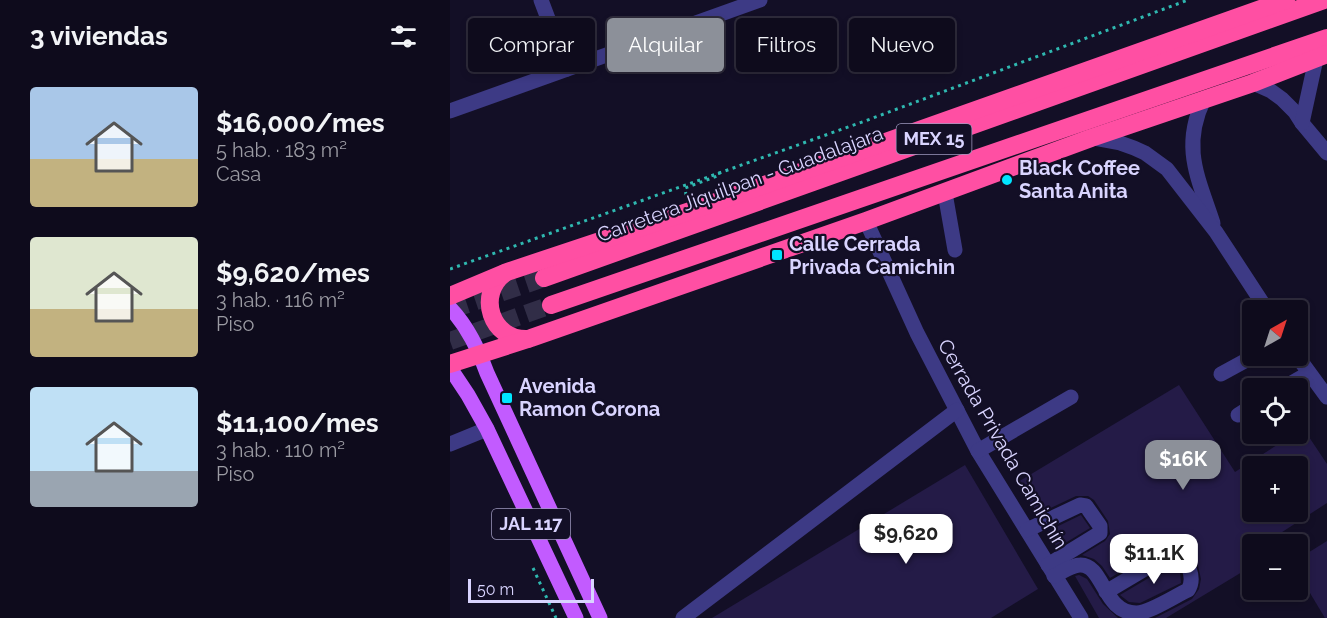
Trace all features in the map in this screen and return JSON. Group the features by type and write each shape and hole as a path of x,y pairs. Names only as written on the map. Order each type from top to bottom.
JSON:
{"highway":[{"path":"450,296 507,272 699,208 1286,0"},
{"name":"Carretera Jiquilpan - Guadalajara","path":"544,278 1324,0"},
{"path":"450,366 945,193 1091,138 1253,83 1324,52"},
{"name":"MEX 15","path":"550,305 1324,52"},
{"path":"507,272 500,277 491,291 489,299 491,316 507,334 531,339"}],"main road":[{"name":"JAL 117","path":"450,308 470,333 600,618"},
{"name":"JAL 117","path":"450,366 487,429 576,618"}],"street":[{"path":"541,0 548,18"},
{"path":"595,59 760,0"},
{"path":"1302,123 1324,52"},
{"path":"450,111 559,72"},
{"path":"1253,83 1282,99 1327,153"},
{"path":"1204,99 1197,116 1193,140 1193,164 1216,232"},
{"path":"1091,138 1120,143 1145,153 1167,169 1216,232 1260,300"},
{"path":"1182,191 1198,181"},
{"path":"945,193 955,250"},
{"name":"Cerrada Privada Camichín","path":"866,221 916,333 978,451 1081,618"},
{"path":"1221,374 1242,363"},
{"path":"1304,366 1327,397"},
{"path":"1300,378 1309,373"},
{"path":"978,451 1071,397"},
{"path":"683,618 957,410"},
{"path":"1238,415 1242,412"},
{"path":"450,444 487,429"},
{"path":"1027,530 1080,505 1086,506 1100,526 1100,533 1051,570"},
{"path":"1051,570 1084,565 1094,572 1106,592 1120,608 1128,612 1141,613 1188,590 1193,583 1193,578 1181,555 1175,551 1106,592"}],"path":[{"path":"450,269 865,121 1188,0"},
{"path":"696,192 686,195 685,188 720,176 719,172"},
{"path":"531,564 555,618"}],"building":[{"path":"1179,385 1235,472 1242,467 1242,522 1298,522 1279,534 1242,534 1242,572 1166,618 1155,618 1192,599 1199,589 1201,579 1198,566 1186,547 1176,541 1171,542 1110,578 1094,559 1082,555 1105,541 1110,534 1108,521 1094,500 1088,496 1076,496 1038,514 1018,482"},
{"path":"1308,436 1327,464 1327,503 1308,515 1308,456 1260,456 1278,444 1308,444"},
{"path":"965,465 1038,589 991,618 712,618"},
{"path":"1081,515 1090,528 1057,548 1048,531"},
{"path":"1327,541 1327,618 1308,590 1308,553"},
{"path":"1174,563 1180,572 1181,583 1140,603 1129,602 1120,595"},
{"path":"1079,575 1087,579 1103,604 1118,618 1099,618 1075,576"}],"tunnel":[{"path":"450,310 544,278"},
{"path":"450,341 551,305"}],"place":[{"name":"Black Coffee Santa Anita","path":"1007,180"},
{"name":"Calle Cerrada Privada Camichin","path":"777,255"},
{"name":"Avenida Ramon Corona","path":"507,398"}]}
